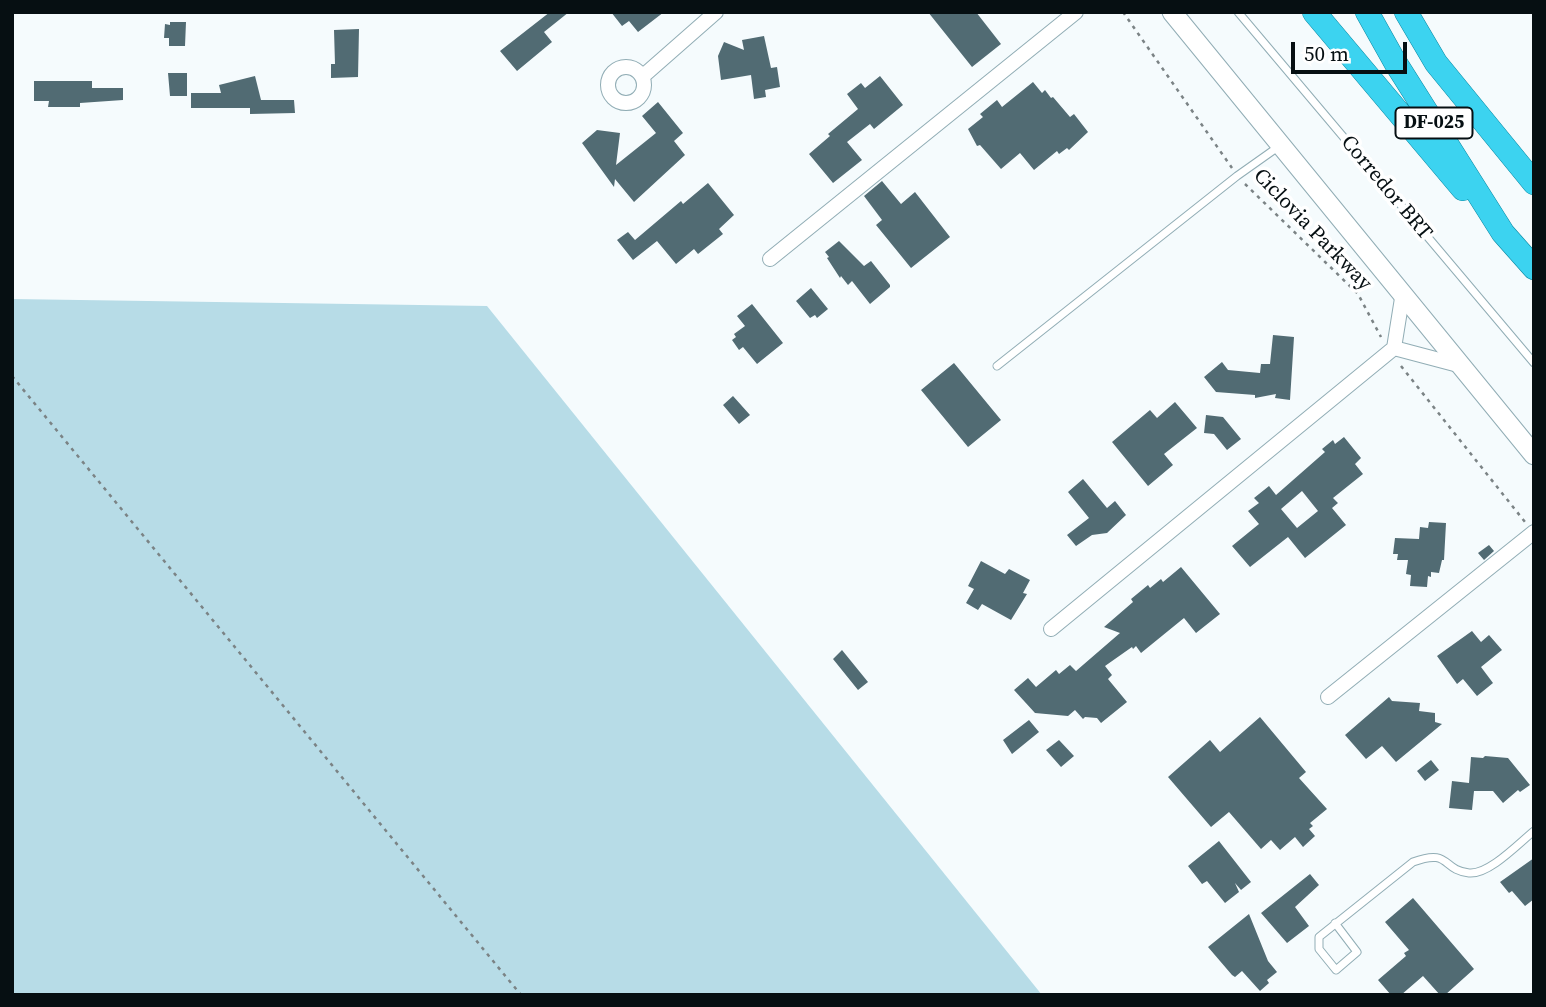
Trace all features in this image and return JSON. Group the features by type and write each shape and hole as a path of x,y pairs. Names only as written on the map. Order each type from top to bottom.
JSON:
{"highway":[{"path":"1314,12 1445,170 1503,233"},
{"name":"DF-025","path":"1367,12 1395,62 1503,233 1534,268"},
{"name":"DF-025","path":"1406,12 1436,63 1534,183"},
{"path":"1421,12 1436,63"}],"main road":[{"path":"1172,12 1534,455"}],"street":[{"path":"642,76 716,12"},
{"path":"770,260 1076,12"},
{"path":"1051,629 1392,350 1403,292"},
{"path":"1392,350 1463,366"},
{"path":"1328,697 1533,532"}],"lane":[{"name":"Corredor BRT","path":"1238,12 1534,363"},
{"path":"997,366 1237,176 1282,144"},
{"path":"1335,923 1357,952 1336,970 1319,948 1319,937 1335,923 1413,862 1427,857 1441,857 1456,869 1471,873 1489,867 1534,831"}],"path":[{"name":"Ciclovia Parkway","path":"1123,12 1237,176 1357,295 1392,350 1533,532"},
{"path":"12,376 521,995"}],"shaded area":[{"path":"12,299 487,306 1042,995 12,995"}],"building":[{"path":"550,12 569,12 544,32 552,42 517,71 500,51"},
{"path":"611,12 664,12 638,32 629,21 622,26"},
{"path":"928,12 976,12 1001,44 972,67"},
{"path":"170,22 186,22 185,46 169,46 169,38 164,38 165,24 170,25"},
{"path":"359,29 358,77 331,78 331,64 335,64 334,30"},
{"path":"764,36 771,68 777,67 780,87 765,90 766,97 754,99 751,75 721,80 718,56 724,42 744,50 742,40"},
{"path":"168,73 187,73 187,96 170,96"},
{"path":"255,76 261,100 294,100 295,113 250,114 250,108 191,108 191,93 221,93 219,85"},
{"path":"880,76 903,105 874,129 870,124 847,142 862,160 833,183 809,154 858,109 847,94 861,83 865,88"},
{"path":"34,81 92,81 92,88 123,88 123,100 80,103 80,107 48,107 49,101 34,101"},
{"path":"1033,82 1042,93 1045,90 1053,97 1070,117 1074,114 1088,132 1069,150 1067,148 1059,154 1057,151 1034,170 1020,153 1001,169 980,145 977,146 968,129 983,117 980,114 997,100 1002,107"},
{"path":"658,102 683,133 674,141 685,155 634,202 615,179 614,187 582,143 597,130 620,133 616,165 656,133 642,116"},
{"path":"882,181 901,204 915,192 950,237 911,268 876,225 882,220 864,196"},
{"path":"708,183 734,215 719,229 723,234 698,254 694,249 676,264 657,241 633,260 617,240 628,232 635,240 681,201 683,204"},
{"path":"839,241 864,266 871,261 890,285 870,304 852,281 848,285 841,276 840,278 827,258 829,257 825,252"},
{"path":"811,288 828,309 817,318 815,315 810,318 796,301"},
{"path":"752,304 783,343 757,364 743,347 739,350 732,340 736,337 734,334 745,326 737,316"},
{"path":"1273,335 1294,337 1290,400 1275,398 1276,394 1255,398 1255,395 1216,392 1204,377 1222,362 1228,370 1260,373 1261,364 1270,364"},
{"path":"954,363 1001,420 968,447 921,390"},
{"path":"733,396 750,415 739,424 723,405"},
{"path":"1175,402 1197,428 1164,454 1173,465 1148,486 1112,442 1150,410 1157,418"},
{"path":"1206,415 1223,417 1241,439 1227,450 1214,434 1204,433"},
{"path":"1344,437 1361,458 1355,464 1363,474 1333,498 1338,503 1332,508 1346,525 1305,558 1288,537 1250,567 1232,546 1259,524 1248,511 1259,503 1254,498 1269,486 1276,495 1325,452 1322,449 1333,440 1335,444","holes":["1302,491 1318,511 1297,528 1281,509"]},
{"path":"1083,479 1107,508 1115,501 1126,515 1107,533 1092,535 1076,546 1067,535 1089,518 1068,492"},
{"path":"1429,522 1446,523 1444,560 1439,573 1431,572 1431,577 1428,576 1427,587 1410,586 1411,575 1406,574 1408,560 1397,560 1398,554 1393,554 1395,538 1419,539 1420,527 1428,528"},
{"path":"1489,545 1494,551 1484,560 1478,553"},
{"path":"981,561 1005,574 1009,569 1030,580 1023,593 1027,594 1011,620 982,604 978,610 966,603 974,589 968,586"},
{"path":"1181,567 1220,614 1196,633 1184,618 1141,653 1136,646 1133,649 1132,647 1105,666 1112,675 1108,679 1127,702 1101,723 1097,718 1083,719 1075,710 1068,716 1035,713 1014,690 1028,678 1036,687 1056,670 1059,674 1070,665 1076,671 1120,633 1104,627 1133,602 1131,599 1148,585 1150,588 1161,579 1163,582"},
{"path":"1472,631 1481,642 1489,635 1502,650 1481,667 1493,683 1477,696 1463,679 1457,684 1437,656"},
{"path":"842,650 868,682 858,690 833,659"},
{"path":"1389,697 1392,701 1420,703 1419,711 1435,713 1435,722 1442,724 1396,762 1382,746 1366,759 1345,735"},
{"path":"1260,717 1306,772 1299,778 1327,809 1310,823 1313,826 1309,829 1315,836 1303,847 1295,837 1280,850 1271,840 1261,849 1229,812 1211,827 1168,777 1210,740 1220,752"},
{"path":"1029,720 1039,732 1012,754 1003,740"},
{"path":"1059,740 1074,756 1061,767 1046,750"},
{"path":"1471,757 1508,758 1530,785 1520,792 1518,790 1503,803 1493,791 1474,791 1472,810 1449,808 1452,781 1469,783"},
{"path":"1431,760 1439,770 1425,781 1417,771"},
{"path":"1219,841 1251,882 1241,890 1235,883 1239,892 1225,903 1207,881 1202,884 1188,866"},
{"path":"1534,858 1534,899 1525,906 1500,882"},
{"path":"1310,874 1319,885 1295,907 1309,926 1287,943 1261,913"},
{"path":"1413,898 1474,969 1445,995 1440,995 1423,976 1401,995 1391,995 1378,980 1406,956 1404,953 1409,950 1385,922"},
{"path":"1249,914 1268,961 1277,972 1267,980 1269,983 1260,991 1242,971 1235,977 1232,975 1208,947"}]}
